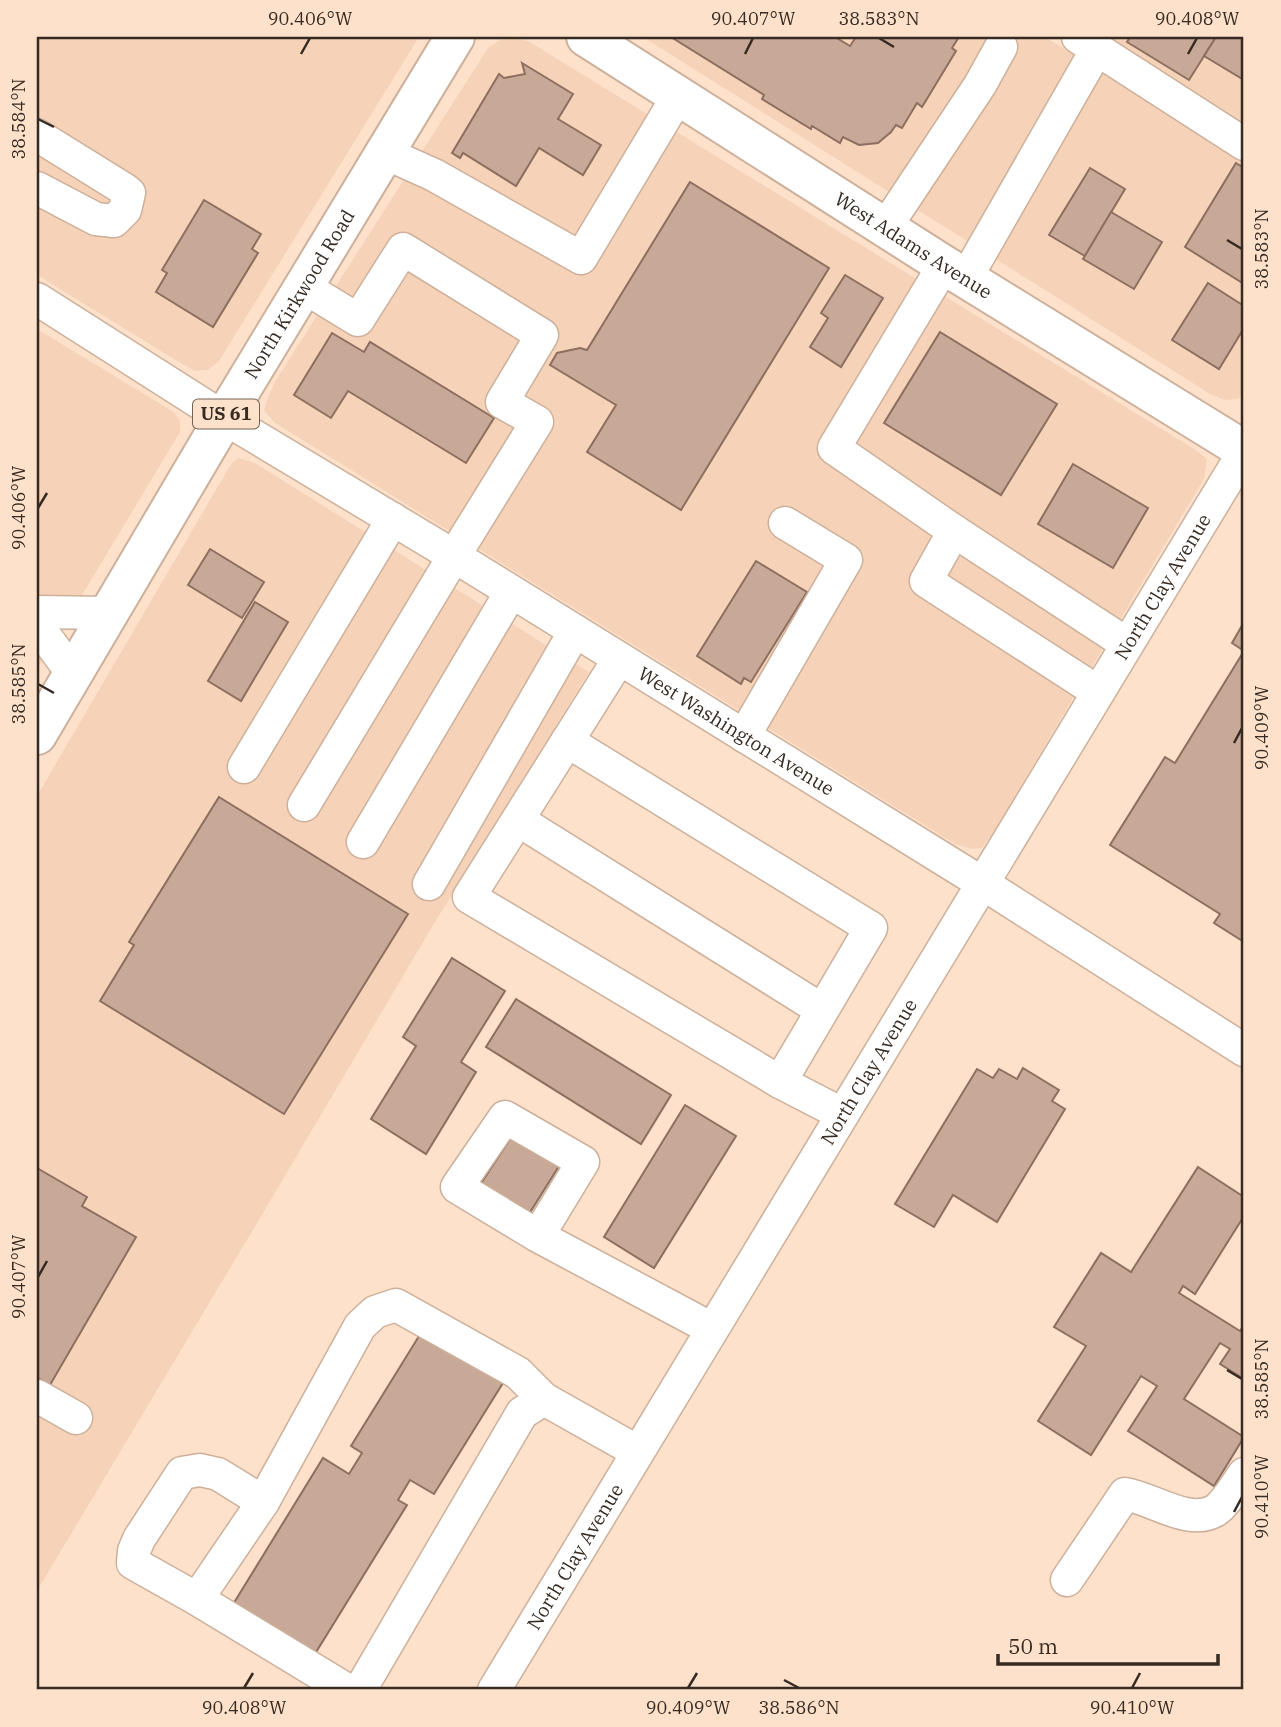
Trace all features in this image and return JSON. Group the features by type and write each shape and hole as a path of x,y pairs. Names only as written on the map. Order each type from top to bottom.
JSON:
{"main road":[{"name":"North Kirkwood Road","path":"37,735 224,418 455,37"},
{"name":"West Adams Avenue","path":"586,37 885,228 1244,451"}],"street":[{"path":"1127,644 954,531 834,448 955,272 1087,43 1244,144"},
{"path":"885,228 980,85 1001,47"},
{"path":"385,153 434,175 581,258 678,96"},
{"path":"48,142 124,188 129,194 125,210 114,221 96,219 37,187 48,142"},
{"path":"304,287 359,320 402,249 542,335 502,402 537,422 304,805"},
{"name":"West Washington Avenue","path":"37,299 224,418 454,556 982,883 1244,1050"},
{"name":"North Clay Avenue","path":"494,1690 1244,451"},
{"path":"244,767 393,519"},
{"path":"744,736 846,560 785,523"},
{"path":"954,531 926,581 1098,692"},
{"path":"363,842 512,592"},
{"path":"37,612 109,613"},
{"path":"37,625 73,674"},
{"path":"429,884 575,631"},
{"path":"619,659 469,897 780,1082 842,1114"},
{"path":"567,741 872,928 780,1082"},
{"path":"518,820 822,1010"},
{"path":"537,1236 712,1329"},
{"path":"197,1600 263,1502 360,1326 375,1312 396,1305 518,1373 544,1399 638,1452"},
{"path":"37,1396 76,1418"},
{"path":"360,1690 522,1413 544,1399"},
{"path":"263,1502 219,1474 200,1470 182,1473 139,1539 133,1563 347,1690"},
{"path":"1068,1580 1125,1494 1138,1496 1172,1511 1204,1515 1218,1509 1244,1474"}],"shaded area":[{"path":"37,37 419,37 219,361 208,370 195,371 37,275"},
{"path":"643,37 1045,37 1244,158 1244,393 1238,399 1224,400 1210,394"},
{"path":"1087,37 1244,37 1244,136"},
{"path":"500,40 528,41 1207,459 1204,479 982,848 972,849 955,844 275,423 264,410 276,380 488,48"},
{"path":"37,329 174,412 180,421 180,432 37,670"},
{"path":"238,458 255,463 589,672 432,927 37,1591 37,796 231,464"}],"building":[{"path":"671,37 835,37 850,46 856,37 959,37 952,48 956,51 922,107 917,103 902,128 896,125 878,143 859,145 843,137 840,143 812,126 811,129 762,99 764,95"},
{"path":"1130,37 1216,37 1189,80 1127,42"},
{"path":"1216,37 1244,37 1244,80 1204,56"},
{"path":"522,63 573,94 558,119 601,145 583,175 539,148 516,186 463,153 460,158 452,153 499,74 504,78 525,74"},
{"path":"1236,163 1244,168 1244,284 1185,247"},
{"path":"1090,168 1125,189 1085,256 1049,235"},
{"path":"690,182 829,268 681,510 587,452 616,405 550,365 557,353 580,348 587,350"},
{"path":"204,200 261,234 252,249 258,253 213,327 156,292 167,273 162,270"},
{"path":"1111,212 1162,242 1134,289 1083,259"},
{"path":"845,275 883,298 841,367 810,347 828,318 821,313"},
{"path":"1208,283 1244,306 1244,328 1219,369 1172,340"},
{"path":"940,332 1057,404 1001,495 884,423"},
{"path":"332,333 364,352 370,342 494,418 466,463 348,391 331,418 294,395"},
{"path":"1073,464 1148,508 1113,568 1038,524"},
{"path":"210,549 264,582 242,618 188,585"},
{"path":"756,561 807,592 751,682 744,678 741,684 697,656"},
{"path":"255,602 288,622 241,701 208,681"},
{"path":"1244,622 1244,651 1232,643"},
{"path":"1244,651 1244,942 1214,923 1220,914 1110,845 1165,757 1175,763"},
{"path":"219,797 408,914 284,1114 100,1001 134,945 129,942"},
{"path":"452,958 505,991 461,1062 476,1072 426,1154 371,1119 416,1046 403,1037"},
{"path":"516,999 671,1095 641,1144 486,1047"},
{"path":"1023,1068 1059,1090 1052,1101 1065,1109 997,1222 953,1195 934,1227 895,1204 977,1069 993,1078 999,1069 1017,1079"},
{"path":"685,1105 736,1136 654,1268 604,1237"},
{"path":"512,1136 559,1166 524,1222 476,1191"},
{"path":"1198,1167 1244,1197 1244,1216 1195,1294 1183,1286 1179,1293 1240,1331 1244,1325 1244,1379 1220,1364 1230,1349 1220,1343 1184,1399 1244,1437 1214,1486 1128,1431 1157,1386 1141,1376 1091,1455 1038,1421 1086,1346 1054,1327 1101,1253 1131,1272"},
{"path":"37,1168 87,1197 82,1206 136,1237 50,1385 37,1378"},
{"path":"424,1328 506,1378 434,1494 410,1480 398,1500 407,1505 313,1657 232,1606 323,1458 349,1474 362,1453 351,1446"}]}
